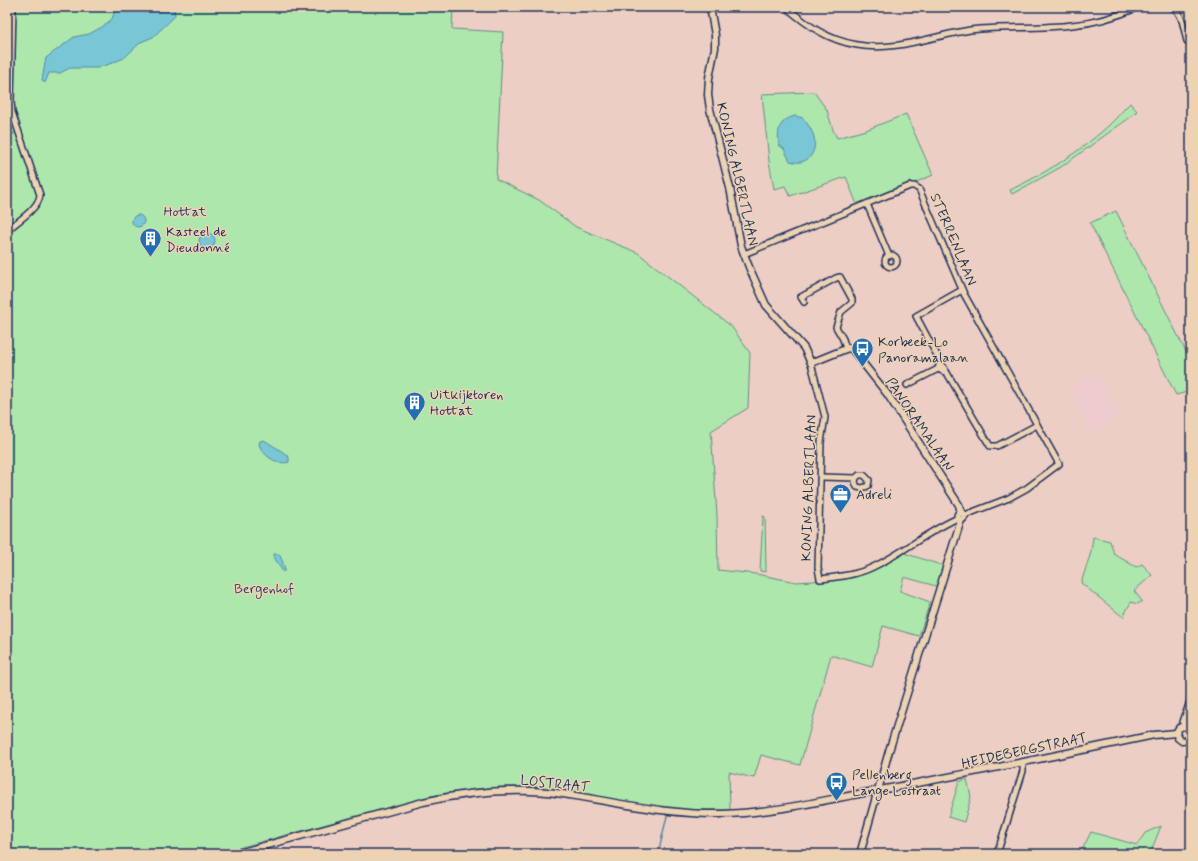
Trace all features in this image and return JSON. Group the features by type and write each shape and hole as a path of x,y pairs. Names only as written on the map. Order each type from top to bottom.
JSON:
{"street":[{"path":"7,230 32,209 40,200 40,195 12,112 13,7"},
{"name":"KONING ALBERTLAAN","path":"710,7 715,35 715,48 709,78 708,95 730,188 741,246 766,305 804,348 810,363 824,418 818,568 820,579 860,572 873,568 898,554 937,528 961,516"},
{"path":"786,7 803,22 831,38 857,46 882,48 976,30 1080,24 1110,18 1139,7"},
{"path":"1172,7 1179,13 1187,41"},
{"name":"STERRENLAAN","path":"744,254 910,186 914,186 919,189 962,290 1059,464 1027,488 1009,498 961,516"},
{"path":"866,204 889,256"},
{"path":"804,302 801,297 840,277 852,299 852,303 841,312 836,327 843,338 846,349 810,363"},
{"path":"962,290 916,316 940,361 990,446 997,446 1037,425"},
{"name":"PANORAMALAAN","path":"846,349 851,349 855,353 888,395 959,505 961,516"},
{"path":"907,385 938,369 940,361"},
{"path":"938,369 947,373"},
{"path":"821,477 856,478"},
{"path":"860,854 877,790 961,516"},
{"path":"1184,726 1183,722 1191,698"},
{"path":"1190,739 1185,741 1180,740 1176,733 1179,728 1184,726 1191,730"},
{"name":"HEIDEBERGSTRAAT","path":"877,790 1023,763 1154,735 1176,733"},
{"path":"997,854 1022,771 1023,763"},
{"name":"LOSTRAAT","path":"235,854 423,802 471,793 496,791 541,792 562,794 648,809 690,814 722,814 782,808 877,790"}],"shaded area":[{"path":"1097,373 1118,416 1091,433 1069,388"}],"green space":[{"path":"14,7 453,7 452,29 503,32 496,179 539,200 576,227 638,253 731,326 750,353 748,408 711,431 717,515 718,570 756,574 796,582 813,581 861,574 904,553 944,566 936,586 904,577 900,591 930,602 919,636 883,626 872,667 831,655 800,765 761,755 754,778 729,772 730,810 689,810 658,807 552,789 504,787 471,789 423,798 216,854 7,854 7,232 41,203 42,198 13,108"},
{"path":"814,92 827,110 837,138 866,130 906,114 933,175 858,207 846,177 790,196 785,186 774,189 769,161 762,94"},
{"path":"10,97 39,197 34,206 7,229 7,99"},
{"path":"1130,103 1137,111 1132,116 1061,167 1012,194 1010,190 1048,170 1084,146 1109,125"},
{"path":"1116,211 1191,362 1191,391 1176,395 1090,223"},
{"path":"763,516 765,517 766,572 760,571"},
{"path":"1093,537 1110,541 1114,554 1136,567 1142,564 1152,575 1134,591 1142,601 1138,604 1131,602 1123,617 1081,583 1091,552"},
{"path":"967,779 971,797 964,822 948,817 959,782"},
{"path":"1161,826 1150,854 1080,854 1091,832 1137,845 1145,833"}],"water":[{"path":"116,7 174,7 175,16 153,37 141,42 124,58 97,68 70,68 60,73 49,73 45,83 42,80 46,58 74,37 89,34 102,27 112,19"},
{"path":"795,116 803,118 813,134 814,140 813,152 807,160 802,162 790,161 784,149 779,145 778,140 779,130 782,123 785,120"},
{"path":"138,215 142,217 144,221 142,225 138,227 134,225 132,221 134,217"},
{"path":"207,233 213,235 215,241 213,247 207,249 201,247 199,241 201,235"},
{"path":"264,440 289,457 289,462 285,463 275,461 267,456 259,444 260,441"},
{"path":"274,554 279,554 282,560 285,570 283,572 274,557"}],"waterway":[{"path":"7,139 14,133"},
{"path":"658,854 667,816"}],"place":[{"name":"Kasteel de Dieudonné","path":"151,258"},
{"name":"Korbeek-Lo Panoramalaan","path":"863,368"},
{"name":"Uitkijktoren Hottat","path":"415,422"},
{"name":"Adreli","path":"840,514"},
{"name":"Pellenberg Lange Lostraat","path":"837,802"}],"park label":[{"name":"Hottat","path":"185,211"},
{"name":"Bergenhof","path":"264,588"}]}
